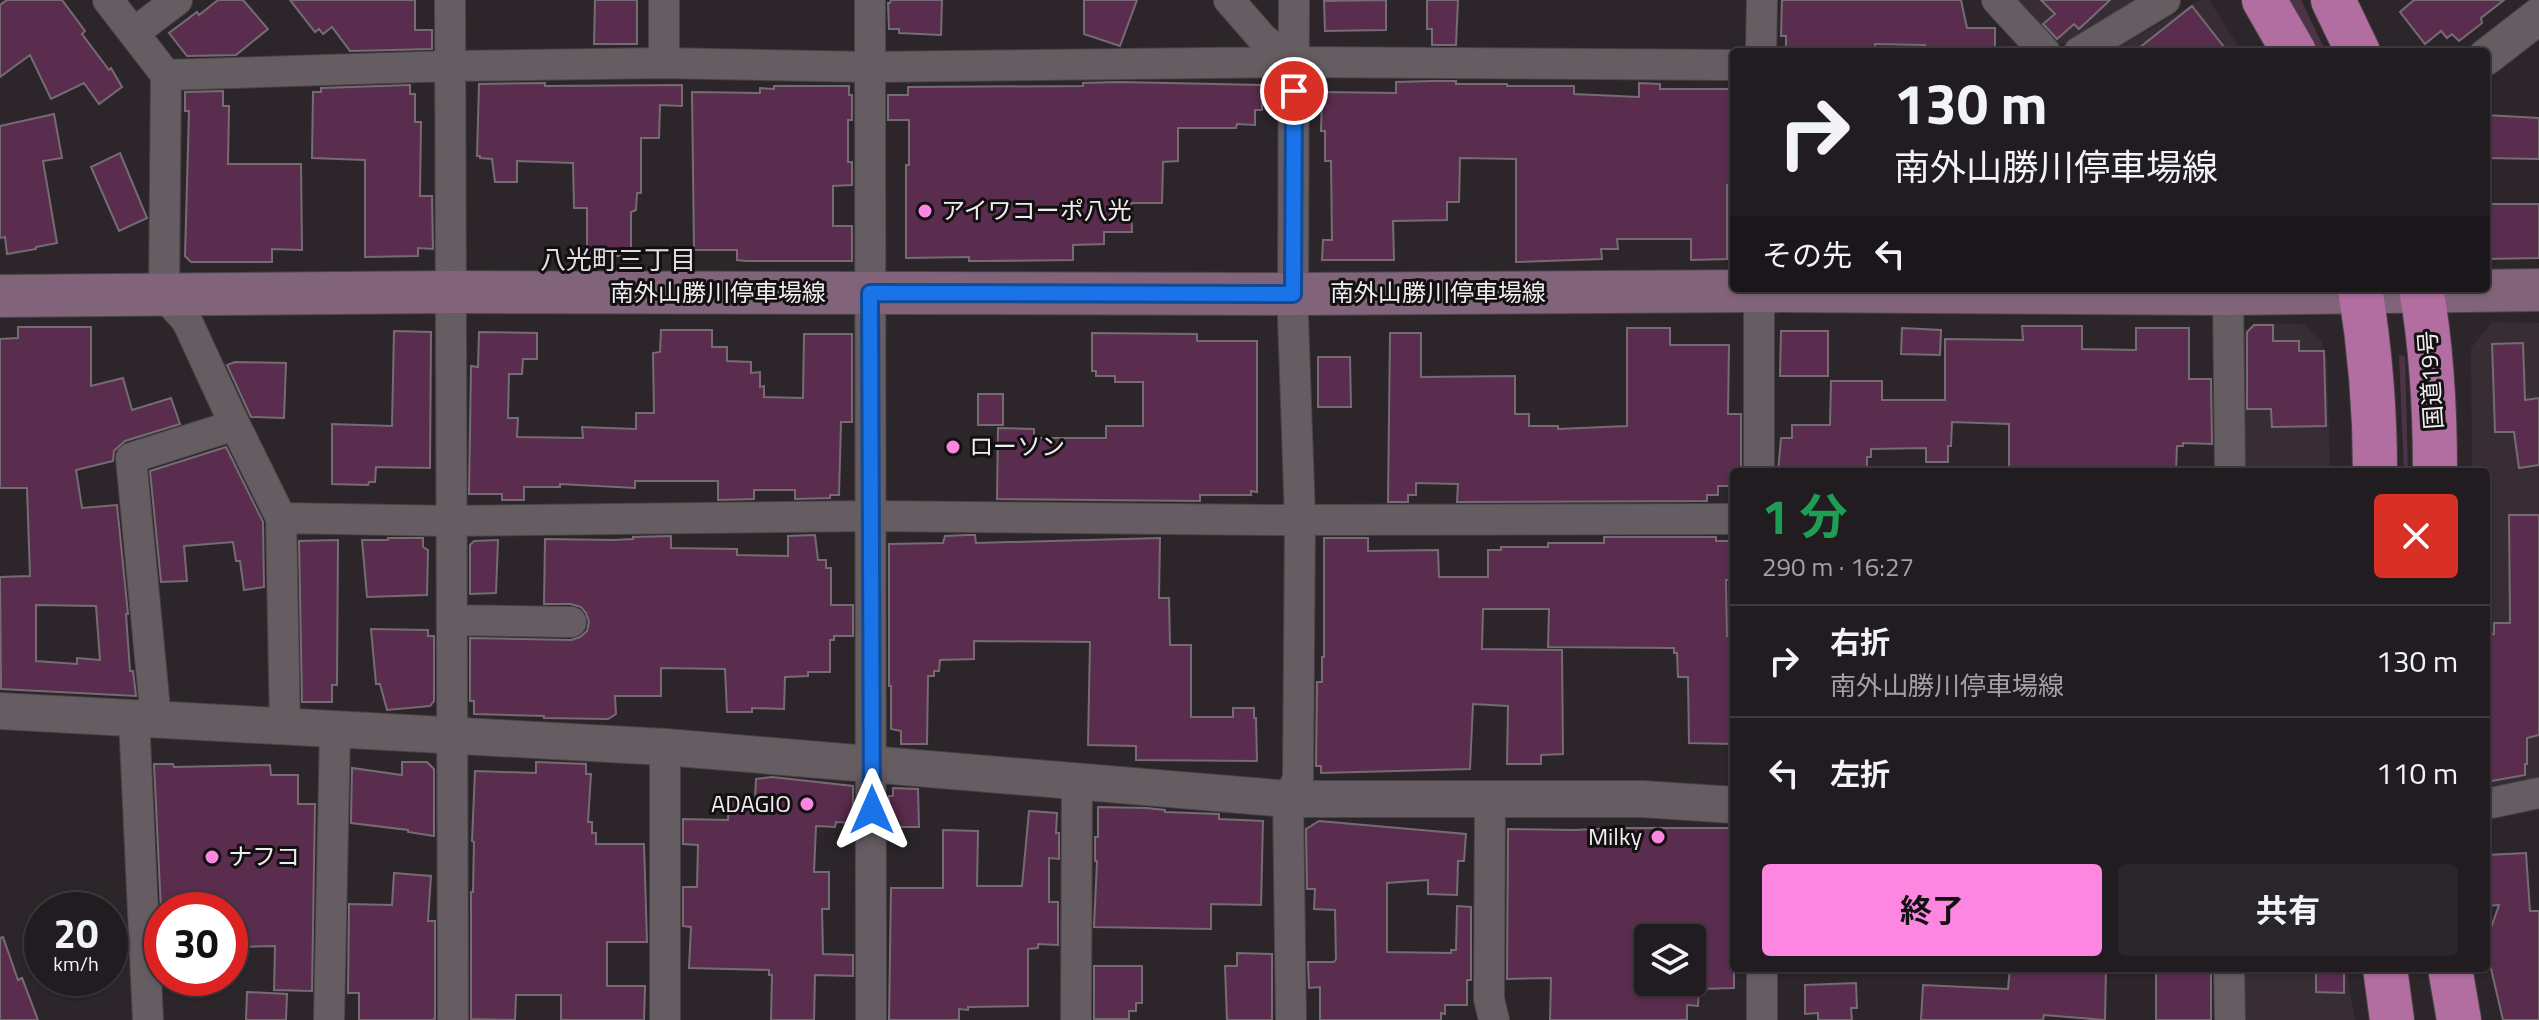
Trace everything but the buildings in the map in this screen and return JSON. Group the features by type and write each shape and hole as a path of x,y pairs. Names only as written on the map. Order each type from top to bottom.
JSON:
{"highway":[{"path":"2264,0 2292,48"},
{"path":"2333,0 2356,48"},
{"path":"2360,292 2368,339 2375,468"},
{"name":"国道19号","path":"2422,292 2430,339 2435,468"},
{"path":"2386,972 2392,1020"},
{"path":"2451,972 2459,1020"}],"main road":[{"name":"南外山勝川停車場線","path":"0,296 452,292 1293,294 1730,290"},
{"name":"南外山勝川停車場線","path":"2490,290 2539,290"}],"street":[{"path":"108,0 166,75 164,295 187,321 281,518 285,728"},
{"path":"135,32 177,0"},
{"path":"450,0 453,1020"},
{"path":"664,0 664,63"},
{"path":"870,0 871,1020"},
{"path":"1229,0 1263,39 1294,62"},
{"path":"1291,1020 1288,799 1298,779 1300,519 1293,294 1294,0"},
{"path":"1761,48 1762,0"},
{"path":"1997,0 2041,48"},
{"path":"2086,48 2165,0"},
{"path":"2490,54 2539,16"},
{"path":"166,75 664,63 870,67 1294,62 1730,65"},
{"path":"1759,292 1759,468"},
{"path":"2226,292 2230,468"},
{"path":"148,1020 145,719 131,458 235,425"},
{"path":"281,518 452,521 870,516 1730,519"},
{"path":"452,620 571,622"},
{"path":"0,711 665,747 1288,799 1642,799 1730,805"},
{"path":"329,1020 335,731"},
{"path":"665,747 665,1020"},
{"path":"1076,1020 1077,780"},
{"path":"2490,803 2539,793"},
{"path":"1490,799 1489,999 1494,1020"},
{"path":"1762,972 1762,1020"},
{"path":"2229,972 2230,1020"}],"shaded area":[{"path":"2014,0 2140,0 2067,43 2057,44"},
{"path":"2201,0 2209,0 2239,48 2117,48"},
{"path":"2286,0 2301,0 2324,48 2314,48"},
{"path":"2492,322 2539,323 2539,778 2490,786 2490,468 2472,468 2471,348"},
{"path":"2255,323 2304,324 2321,340 2327,361 2330,468 2244,468 2244,334"},
{"path":"2399,355 2405,356 2408,468 2404,468"},
{"path":"2244,972 2347,972 2355,1020 2245,1020"}],"place":[{"name":"アイワコーポ八光","path":"925,211"},
{"name":"ローソン","path":"953,447"},
{"name":"ADAGIO","path":"807,804"},
{"name":"Milky","path":"1658,837"},
{"name":"ナフコ","path":"212,857"}],"district":[{"name":"八光町三丁目","path":"618,260"}],"route":[{"path":"872,810 870,293 1293,294 1294,91"}]}
